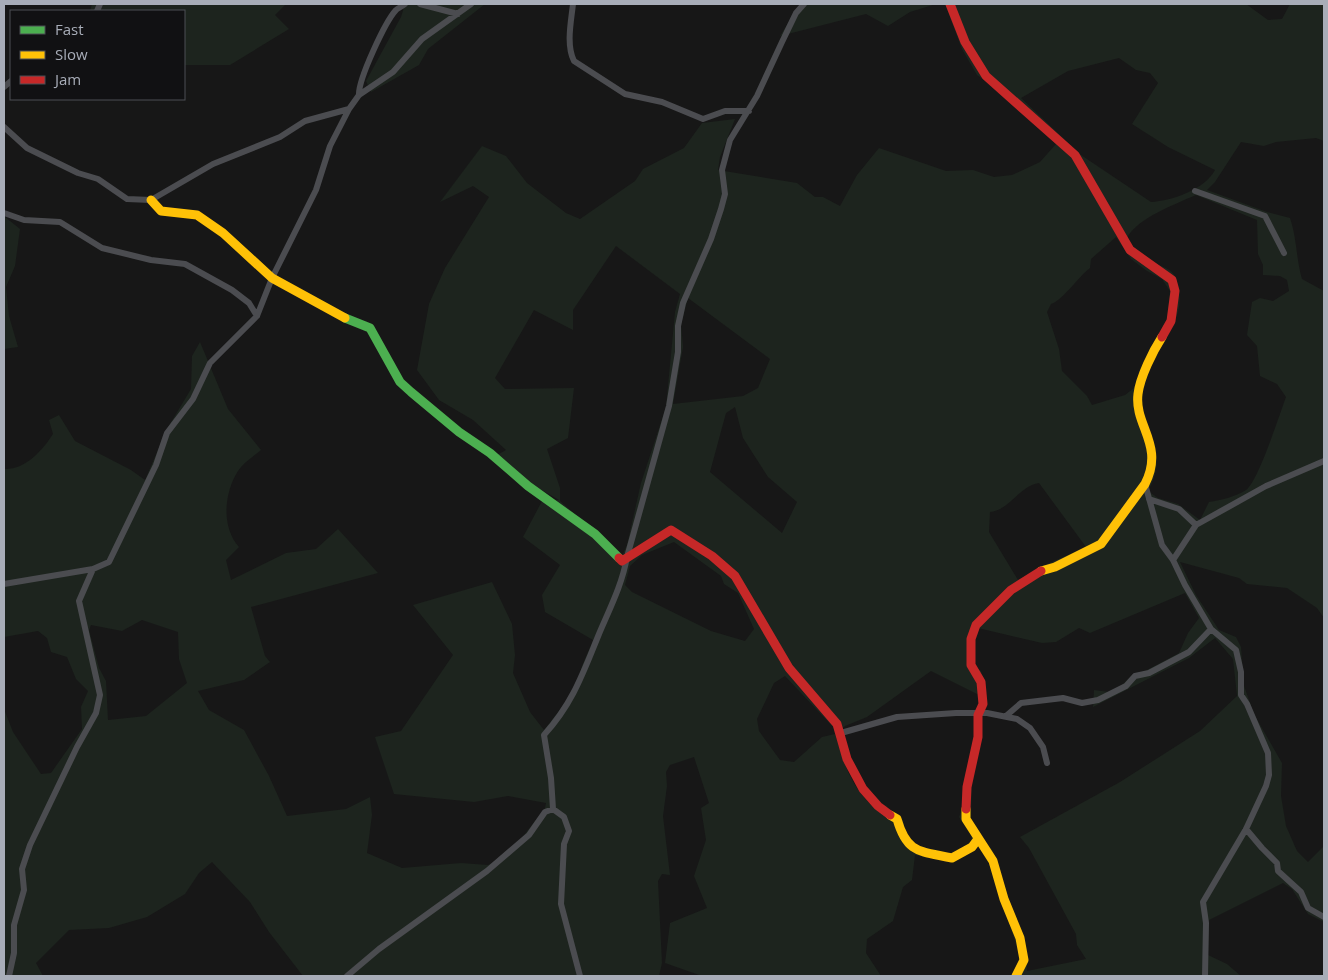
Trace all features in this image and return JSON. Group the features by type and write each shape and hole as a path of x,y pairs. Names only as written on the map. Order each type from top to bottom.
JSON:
{"street":[{"path":"359,95 365,67 396,10 405,4"},
{"path":"420,4 458,14"},
{"path":"4,584 93,570 108,562 156,465 167,433 193,399 210,363 257,316 272,278 316,190 330,146 349,109 359,95 393,72 422,39 471,4"},
{"path":"573,4 570,40 571,54 574,61 626,94 662,102 703,119 725,111 749,111"},
{"path":"580,976 561,904 564,844 569,831 564,818 553,809 551,778 544,735 562,715 574,694 623,579 627,557 670,406 678,352 678,326 683,303 719,217 725,194 722,170 730,140 749,111 796,13 804,4"},
{"path":"950,4 958,29 974,62 986,76 1075,155 1130,250 1147,264 1172,280 1174,291 1171,321 1153,351 1138,394 1140,412 1152,446 1149,476 1145,484 1101,544 1055,567 1038,572 1011,590 976,625 971,639 971,665 981,682 983,704 978,715 978,736 967,787 966,819 993,861 1004,899 1020,938 1024,960 1016,976"},
{"path":"4,127 27,148 78,173 98,179 127,199 151,200 213,164 280,137 305,121 349,109"},
{"path":"1195,191 1264,216 1284,253"},
{"path":"151,200 161,211 197,215 223,233 272,278 294,292 363,327 370,328 400,382 459,432 490,453 528,486 537,490 595,534 622,561 671,530 686,542 713,556 735,577 789,668 824,709 841,733 843,747 858,782 888,814 897,819 902,836 913,848 952,858 972,847 978,839"},
{"path":"4,213 24,220 60,222 102,248 151,260 185,264 232,290 249,303 257,316"},
{"path":"1174,560 1196,525 1266,486 1324,461"},
{"path":"1145,484 1162,545 1174,560 1185,585 1211,629 1236,650 1241,672 1241,695 1268,753 1266,786 1246,829 1203,902 1206,922 1205,976"},
{"path":"1149,499 1179,509 1196,525"},
{"path":"9,976 14,953 14,925 24,890 22,869 30,846 76,747 96,713 100,695 79,601 93,570"},
{"path":"1006,716 1021,703 1063,698 1082,703 1098,700 1126,686 1135,676 1149,673 1189,652 1211,629"},
{"path":"841,733 897,717 956,712 1006,716 1017,719 1030,728 1043,747 1047,763"},
{"path":"347,976 379,949 487,871 528,835 545,812 553,809"},
{"path":"1246,829 1277,862 1278,871 1301,892 1308,908 1324,916"}],"shaded area":[{"path":"92,4 286,4 275,15 289,29 230,65 185,65 185,10 90,10"},
{"path":"405,4 485,4 428,49 419,65 371,92 366,81 401,17"},
{"path":"800,4 936,4 910,12 888,26 866,14 780,36"},
{"path":"945,4 1246,4 1268,20 1282,19 1290,4 1324,4 1324,141 1316,138 1276,142 1264,146 1241,142 1215,182 1207,190 1267,212 1290,218 1302,279 1324,291 1324,618 1317,608 1287,588 1247,584 1239,578 1180,562 1196,595 1219,630 1236,637 1241,647 1244,686 1254,714 1282,763 1281,796 1286,826 1297,851 1308,862 1324,846 1324,922 1308,914 1292,889 1283,883 1209,920 1208,955 1227,964 1241,976 1011,976 1019,964 1019,953 986,854 980,845 953,862 915,855 912,880 903,887 893,921 867,939 866,953 881,976 702,976 665,963 670,923 707,908 694,876 706,840 701,808 709,803 694,757 670,765 666,772 667,786 663,816 670,875 662,874 658,881 662,963 659,976 303,976 269,932 250,902 212,862 199,873 185,894 147,917 109,928 69,930 36,963 43,976 4,976 4,709 13,732 41,774 51,773 82,729 81,707 88,691 76,679 67,657 51,652 47,638 38,631 4,637 4,469 26,463 44,447 53,434 49,420 59,415 75,441 131,470 145,480 167,429 191,389 192,356 200,342 228,409 261,450 240,468 233,480 227,499 229,530 239,547 226,560 231,580 286,553 316,549 338,529 378,573 251,607 265,656 270,662 244,680 198,691 209,710 244,730 269,776 287,816 346,809 370,797 372,815 367,853 402,868 461,863 488,865 521,839 545,808 546,803 508,796 474,802 394,794 375,737 401,731 453,655 413,605 492,582 512,624 515,655 513,673 530,712 544,730 565,703 578,681 593,640 545,612 542,595 560,565 523,537 542,501 559,500 531,484 497,455 506,450 473,420 439,400 417,370 429,304 445,268 489,197 473,186 440,202 482,146 506,156 527,183 566,213 580,219 635,181 643,169 684,148 702,123 735,119 720,157 718,170 797,183 815,197 823,197 840,206 857,175 879,148 946,171 973,170 994,177 1012,175 1040,162 1056,144 997,89 977,75 962,49","holes":["1119,58 1136,70 1150,73 1158,83 1132,124 1168,147 1215,170 1204,183 1187,193 1151,202 1081,155 1021,98 1068,71","1196,195 1257,220 1258,254 1263,265 1263,275 1280,276 1287,280 1289,291 1273,301 1260,298 1252,302 1247,335 1257,346 1260,376 1277,384 1286,397 1268,447 1251,484 1246,490 1233,496 1209,502 1200,520 1178,504 1158,498 1148,491 1154,476 1156,463 1155,450 1142,404 1143,392 1154,359 1174,324 1180,299 1174,274 1166,268 1144,259 1127,238 1139,224 1158,212","1116,237 1131,259 1162,279 1170,291 1167,319 1150,349 1134,388 1125,395 1092,405 1087,396 1062,371 1059,349 1047,312 1051,304 1061,298 1090,268 1091,259","616,246 680,294 675,312 666,407 641,483 627,545 622,556 560,501 560,488 547,449 568,438 574,388 505,389 495,378 534,310 573,330 573,310","688,298 770,359 758,388 743,396 673,404 683,347 681,324","735,407 743,438 768,477 797,502 782,533 710,472 726,413","1039,483 1086,547 1045,565 1018,580 989,532 990,512 1009,503 1026,489","674,542 721,576 724,584 738,593 754,629 745,641 711,631 632,592 625,585 630,566 642,555","1185,593 1199,618 1188,633 1179,653 1145,671 1133,674 1121,686 1109,692 1094,690 1093,707 1189,658 1215,638 1233,659 1237,696 1200,731 1120,782 1020,837 1029,848 1076,934 1077,945 1086,959 1027,971 1026,950 993,851 975,830 971,820 972,772 964,784 959,817 971,836 972,844 950,854 915,845 906,834 903,820 889,811 886,805 880,812 870,804 856,786 846,767 835,734 845,726 867,717 931,671 979,695 986,693 981,671 975,667 975,642 978,628 1042,643 1056,642 1079,628 1090,633","142,620 178,632 179,659 187,683 146,716 108,720 106,681 99,668 89,630 91,625 122,631","785,676 834,728 835,734 822,737 794,762 780,760 759,731 757,719 774,683"]},
{"path":"5,217 20,229 15,266 6,287 9,316 18,347 4,349"}],"traffic: fast":[{"path":"345,318 370,328 400,382 411,392 459,432 490,453 528,486 595,534 619,558"}],"traffic: slow":[{"path":"151,200 161,211 197,215 223,233 272,278 345,318"},
{"path":"1041,571 1055,567 1101,544 1145,484 1152,458 1148,436 1140,416 1138,394 1147,364 1162,337"},
{"path":"966,809 966,819 993,861 1004,899 1020,938 1024,960 1016,976"},
{"path":"890,815 897,819 905,839 910,845 923,852 952,858 972,847 978,839"}],"traffic: jam":[{"path":"950,4 965,42 986,76 1075,155 1130,250 1172,280 1175,291 1171,321 1162,337"},
{"path":"619,558 622,561 671,530 712,556 735,576 789,668 837,724 847,759 863,789 878,806 890,815"},
{"path":"966,809 967,787 978,737 978,715 983,704 981,682 971,665 971,639 976,625 1011,590 1041,571"}]}
